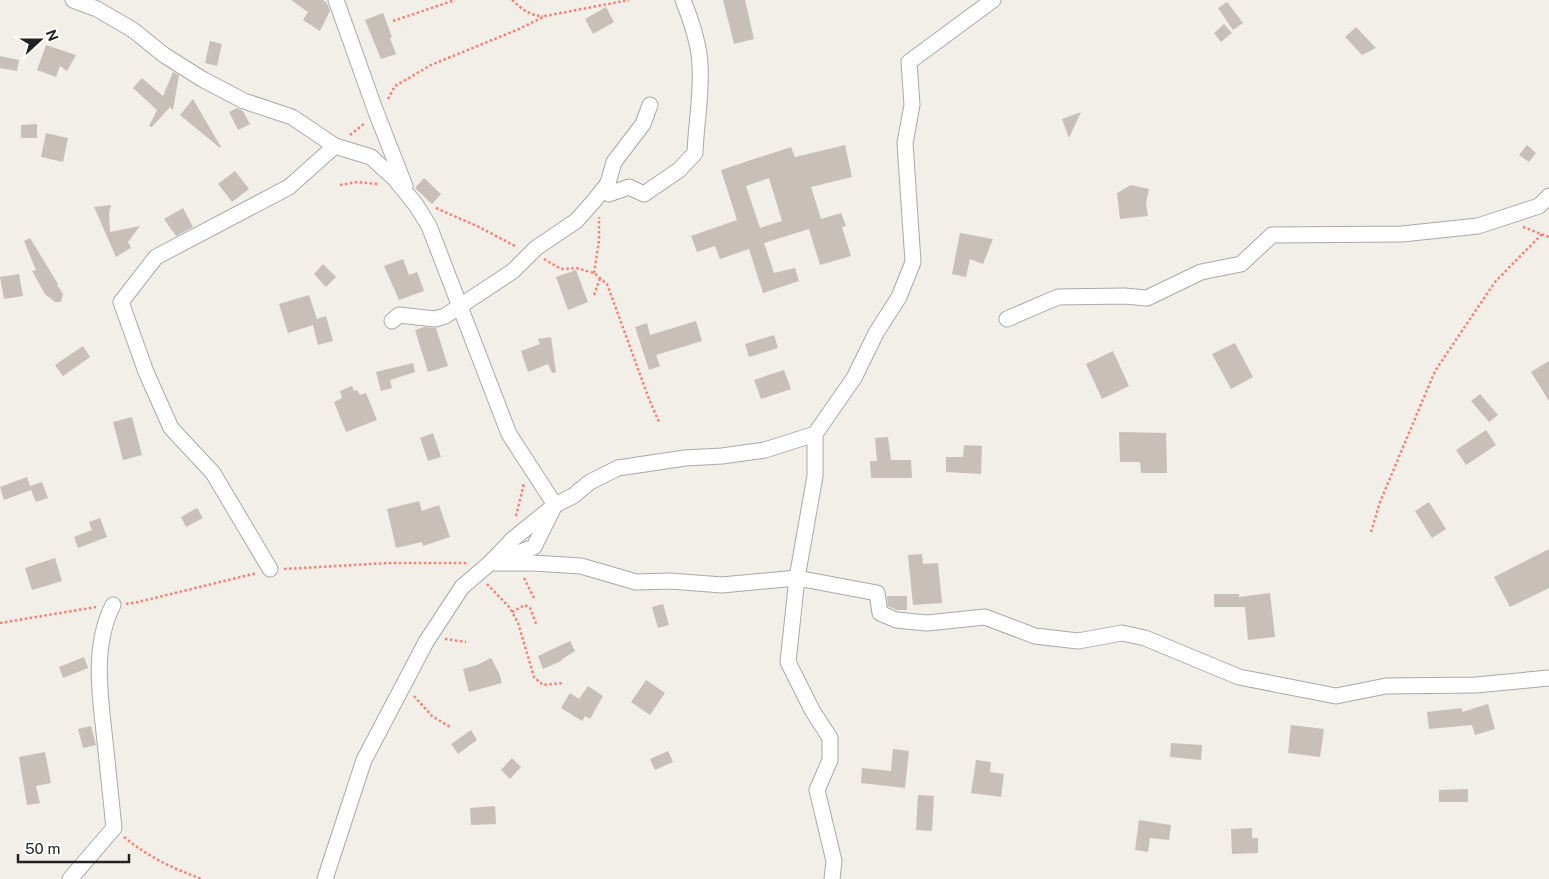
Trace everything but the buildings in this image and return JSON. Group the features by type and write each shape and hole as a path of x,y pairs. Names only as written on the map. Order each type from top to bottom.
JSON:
{"street":[{"path":"73,0 97,9 133,30 164,55 202,80 244,101 292,117 335,146 371,158 395,180 429,226 509,434 531,465 555,505"},
{"path":"336,0 407,194"},
{"path":"650,105 643,124 614,162 608,183 609,194 629,187 644,194 679,170 695,153 696,129 700,109 700,62 694,34 683,0"},
{"path":"832,879 834,861 817,790 830,760 830,738 812,710 788,662 797,578 815,476 815,434 854,378 876,333 899,297 913,262 905,143 912,105 909,62 993,0"},
{"path":"270,569 213,474 172,428 146,372 121,302 156,257 289,187 335,146"},
{"path":"392,321 399,315 435,319 445,316 513,270 536,248 576,222 608,183"},
{"path":"1007,318 1058,297 1124,296 1147,298 1201,272 1241,264 1272,235 1402,234 1478,226 1539,206 1549,196"},
{"path":"325,879 364,760 404,683 434,630 462,587 489,564 512,539 555,505 573,496 590,482 618,468 670,460 765,450 815,434"},
{"path":"489,564 534,547 555,505"},
{"path":"489,564 518,563 581,566 636,582 670,581 722,585 797,578 877,593 880,613 896,620 927,624 985,617 1035,636 1078,641 1122,633 1144,638 1239,676 1336,696 1386,686 1476,685 1549,678"},
{"path":"70,879 114,828 100,693 100,646 105,620 113,605"}],"path":[{"path":"393,20 454,0"},
{"path":"512,0 525,12 537,16 629,0"},
{"path":"335,146 358,130 387,101 395,86 431,65 485,44 545,16"},
{"path":"340,185 357,182 377,184 407,194"},
{"path":"594,273 599,241 598,196"},
{"path":"436,208 479,227 561,269 576,268 594,273 607,284 659,422"},
{"path":"1371,532 1380,502 1435,371 1495,282 1542,234"},
{"path":"594,295 600,278"},
{"path":"512,539 522,488 531,465"},
{"path":"0,623 138,602 270,569 388,563 489,564"},
{"path":"518,563 534,598"},
{"path":"489,564 480,575 481,578 510,608 518,623 534,677 543,685 563,683"},
{"path":"512,612 525,605 530,608 537,626"},
{"path":"434,630 444,638 466,642"},
{"path":"404,683 432,716 450,727"},
{"path":"114,828 154,858 173,869 202,879"}]}
